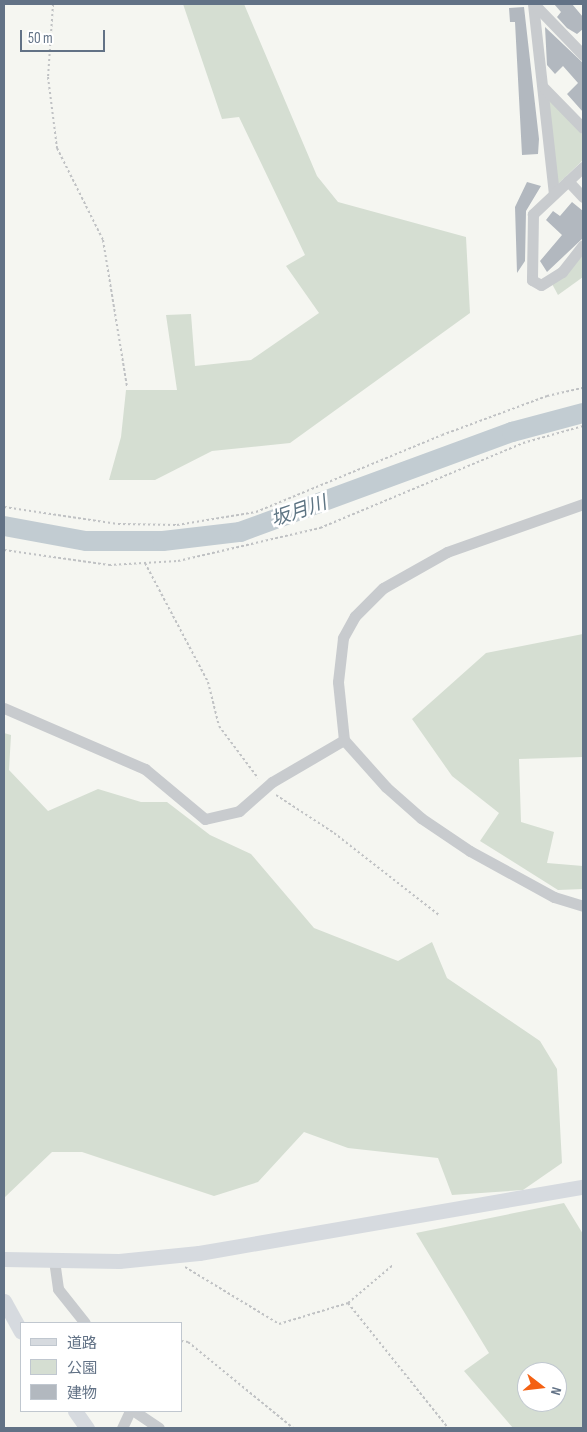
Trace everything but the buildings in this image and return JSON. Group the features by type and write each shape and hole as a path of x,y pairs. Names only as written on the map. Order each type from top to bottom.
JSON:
{"street":[{"path":"533,4 583,56"},
{"path":"533,4 554,194"},
{"path":"543,87 583,128"},
{"path":"583,167 533,214 532,280 541,285 562,272 583,245"},
{"path":"568,181 583,197"},
{"path":"583,504 447,552 383,588 355,616 344,638 338,682 344,740 421,818 529,885 583,906"},
{"path":"4,708 145,769 205,819 239,811 266,788 344,740"},
{"path":"4,1259 119,1261 176,1255 583,1187"},
{"path":"54,1260 58,1290 84,1322"},
{"path":"4,1301 20,1330"},
{"path":"76,1412 87,1428"},
{"path":"122,1428 131,1412"},
{"path":"134,1412 159,1428"}],"path":[{"path":"53,4 48,77 57,148 103,240 127,386"},
{"path":"4,507 108,522 177,525 256,512 442,435 547,396 583,388"},
{"path":"4,550 108,565 178,561 320,528 523,442 583,426"},
{"path":"145,563 208,682 218,726 266,788 334,833 440,915"},
{"path":"176,1255 184,1267 272,1323 348,1304 393,1265"},
{"path":"348,1304 448,1428"},
{"path":"182,1341 188,1342 294,1428"}],"green space":[{"path":"183,4 244,4 317,176 338,202 466,237 470,313 290,443 212,451 155,480 109,480 121,437 126,390 177,390 166,315 191,314 195,366 251,360 319,313 286,266 305,255 239,117 222,119"},
{"path":"547,101 552,101 583,135 583,160 557,185"},
{"path":"583,250 583,277 558,295 551,282"},
{"path":"583,634 583,757 519,759 521,822 554,832 547,863 583,866 583,889 558,890 480,841 499,813 452,776 412,719 486,653"},
{"path":"4,733 11,735 9,770 48,811 98,789 141,802 167,802 210,835 251,854 314,928 398,961 432,942 447,978 540,1041 557,1069 562,1163 523,1190 452,1195 438,1158 348,1148 304,1132 258,1182 214,1196 82,1152 52,1152 4,1198"},
{"path":"564,1203 583,1234 583,1428 513,1428 464,1371 489,1353 416,1233"}],"waterway":[{"name":"坂月川","path":"4,526 86,541 163,541 240,532 512,432 583,413"}]}
